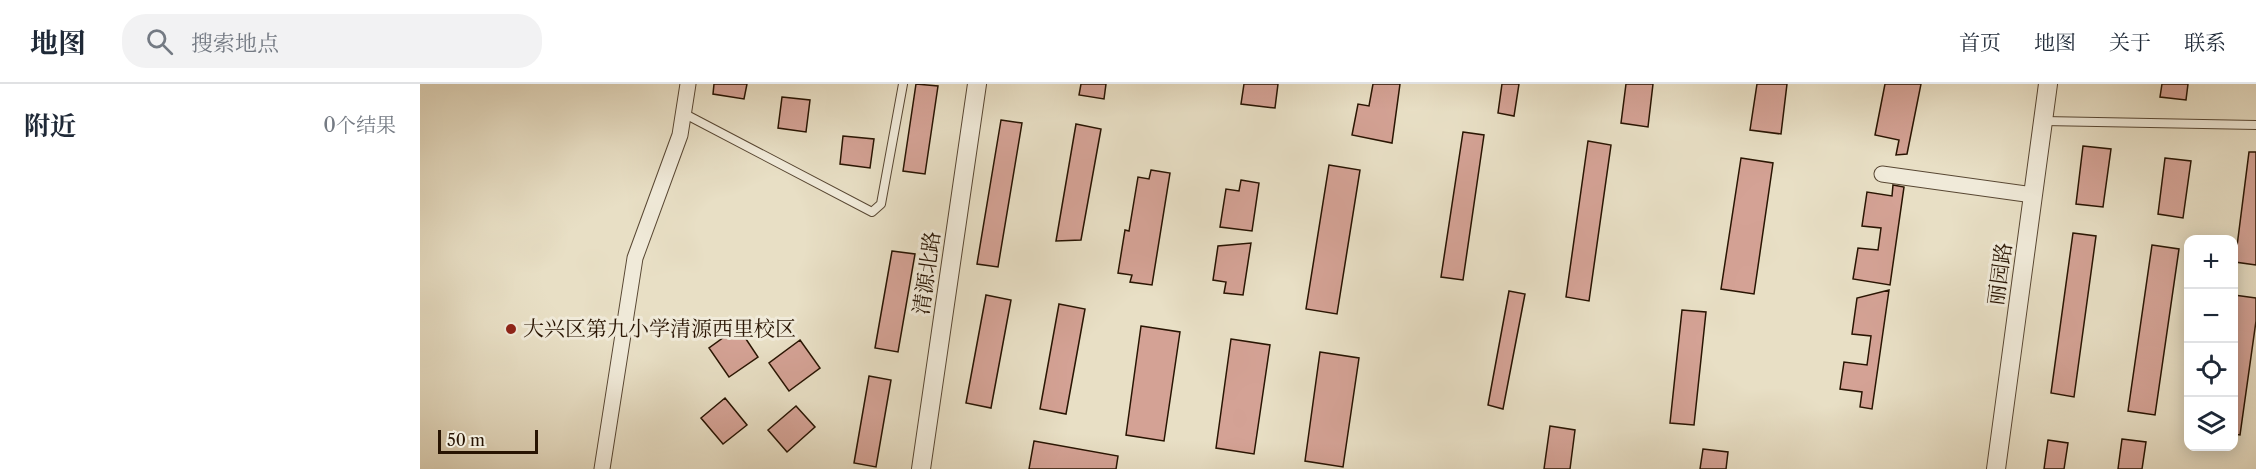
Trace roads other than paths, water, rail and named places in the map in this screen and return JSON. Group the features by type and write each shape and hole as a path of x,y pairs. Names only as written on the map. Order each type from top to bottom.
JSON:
{"street":[{"path":"602,469 635,258 680,135 688,84"},
{"name":"清源北路","path":"921,469 977,84"},
{"name":"丽园路","path":"1996,469 2048,84"},
{"path":"1882,174 2033,195"}],"lane":[{"path":"683,113 872,212 880,204 903,84"},
{"path":"2043,121 2256,125"}],"place":[{"name":"大兴区第九小学清源西里校区","path":"511,329"}]}
